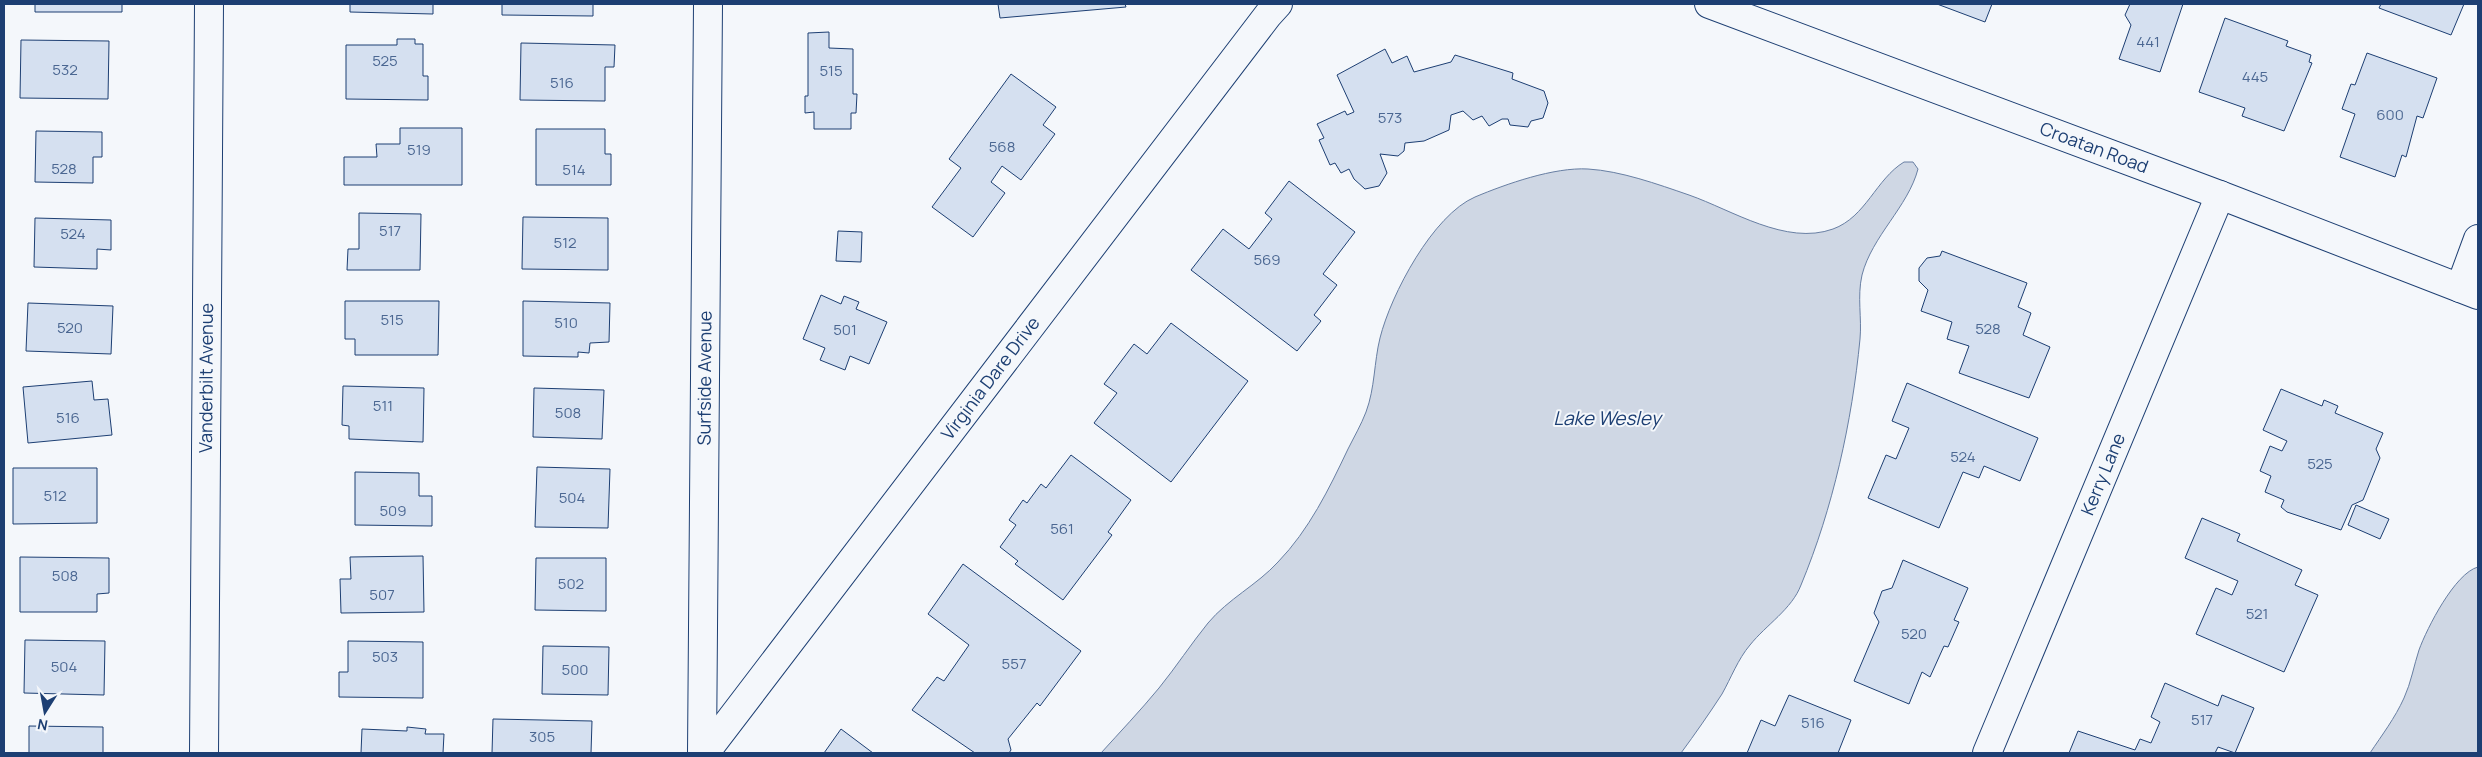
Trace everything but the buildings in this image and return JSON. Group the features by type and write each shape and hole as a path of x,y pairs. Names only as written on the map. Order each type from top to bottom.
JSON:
{"street":[{"name":"Vanderbilt Avenue","path":"204,753 210,4"},
{"name":"Surfside Avenue","path":"704,753 708,4"},
{"name":"Virginia Dare Drive","path":"704,753 1262,22 1278,4"},
{"name":"Croatan Road","path":"1709,4 2220,195 2469,292"},
{"name":"Kerry Lane","path":"1987,753 2220,195"},
{"path":"2469,292 2478,239"}],"water":[{"name":"Lake Wesley","path":"1904,162 1913,162 1918,169 1906,196 1874,247 1862,275 1860,339 1852,402 1832,495 1812,556 1797,594 1746,650 1722,694 1681,753 1101,753 1159,688 1216,614 1270,570 1289,550 1309,523 1366,412 1371,394 1380,338 1394,300 1404,279 1429,238 1459,206 1475,197 1530,177 1560,171 1588,169 1613,172 1652,182 1778,230 1815,233 1833,229 1854,216 1894,169"},
{"path":"2478,567 2478,753 2370,753 2404,698 2419,650 2443,602 2460,579 2469,571"}]}
